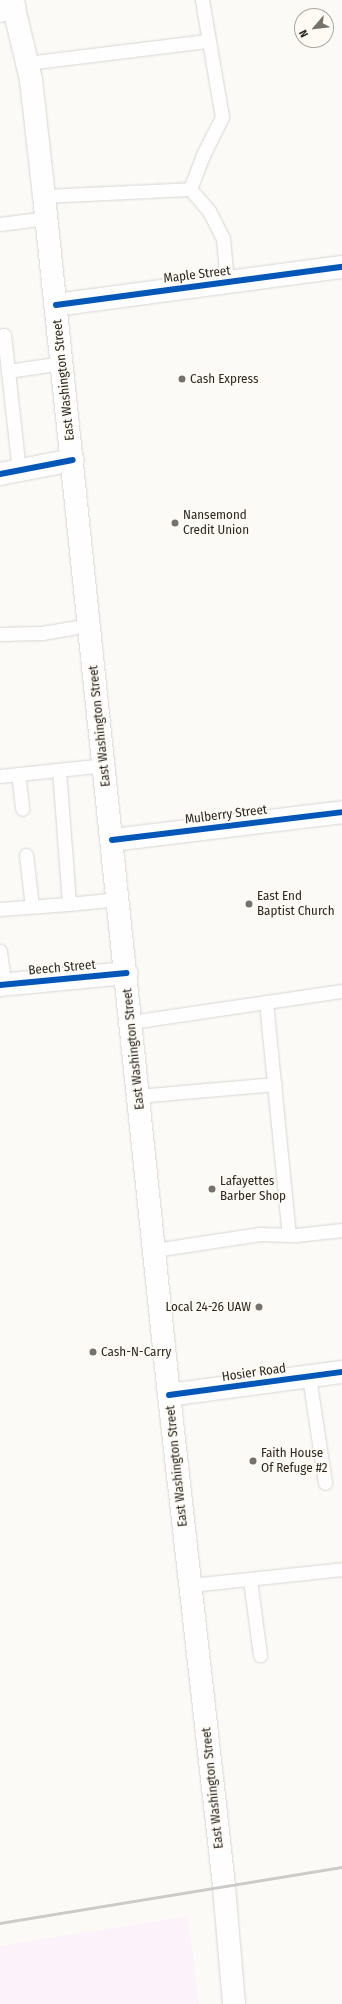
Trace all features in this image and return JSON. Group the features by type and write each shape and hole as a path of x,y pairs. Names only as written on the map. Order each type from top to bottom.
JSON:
{"main road":[{"name":"East Washington Street","path":"9,6 27,63 44,196 105,766 169,1396 224,1887 234,2004"},
{"name":"Maple Street","path":"56,305 342,267"},
{"path":"10,472 73,460"},
{"name":"Mulberry Street","path":"112,840 342,812"},
{"name":"Beech Street","path":"2,985 126,974"},
{"name":"Hosier Road","path":"169,1396 342,1372"}],"lane":[{"path":"190,189 203,155 222,117 202,0"},
{"path":"27,63 208,41"},
{"path":"44,196 190,189"},
{"path":"190,189 209,211 223,238 227,282"},
{"path":"0,224 46,218"},
{"path":"0,336 4,335 8,371 10,472"},
{"path":"8,371 62,363"},
{"path":"0,634 42,633 90,624"},
{"path":"0,776 105,766"},
{"path":"59,770 69,904"},
{"path":"18,774 22,809"},
{"path":"26,855 32,906"},
{"path":"0,909 118,899"},
{"path":"0,951 2,985"},
{"path":"131,1022 342,991"},
{"path":"266,1002 289,1235"},
{"path":"138,1096 274,1084"},
{"path":"155,1250 260,1234 289,1235 342,1230"},
{"path":"309,1377 325,1483"},
{"path":"191,1585 250,1580 342,1569"},
{"path":"250,1580 260,1655"}],"shaded area":[{"path":"188,1916 199,2004 0,2004 0,1946"}],"railway":[{"path":"0,1923 342,1867"}],"cycle path":[{"path":"56,305 342,267"},
{"path":"0,474 73,460"},
{"path":"112,840 342,812"},
{"path":"0,985 126,973"},
{"path":"169,1395 342,1372"}],"place":[{"name":"Cash Express","path":"182,379"},
{"name":"Nansemond Credit Union","path":"175,523"},
{"name":"East End Baptist Church","path":"249,904"},
{"name":"Lafayettes Barber Shop","path":"212,1189"},
{"name":"Local 24-26 UAW","path":"259,1307"},
{"name":"Cash-N-Carry","path":"93,1352"},
{"name":"Faith House Of Refuge #2","path":"253,1461"}]}
